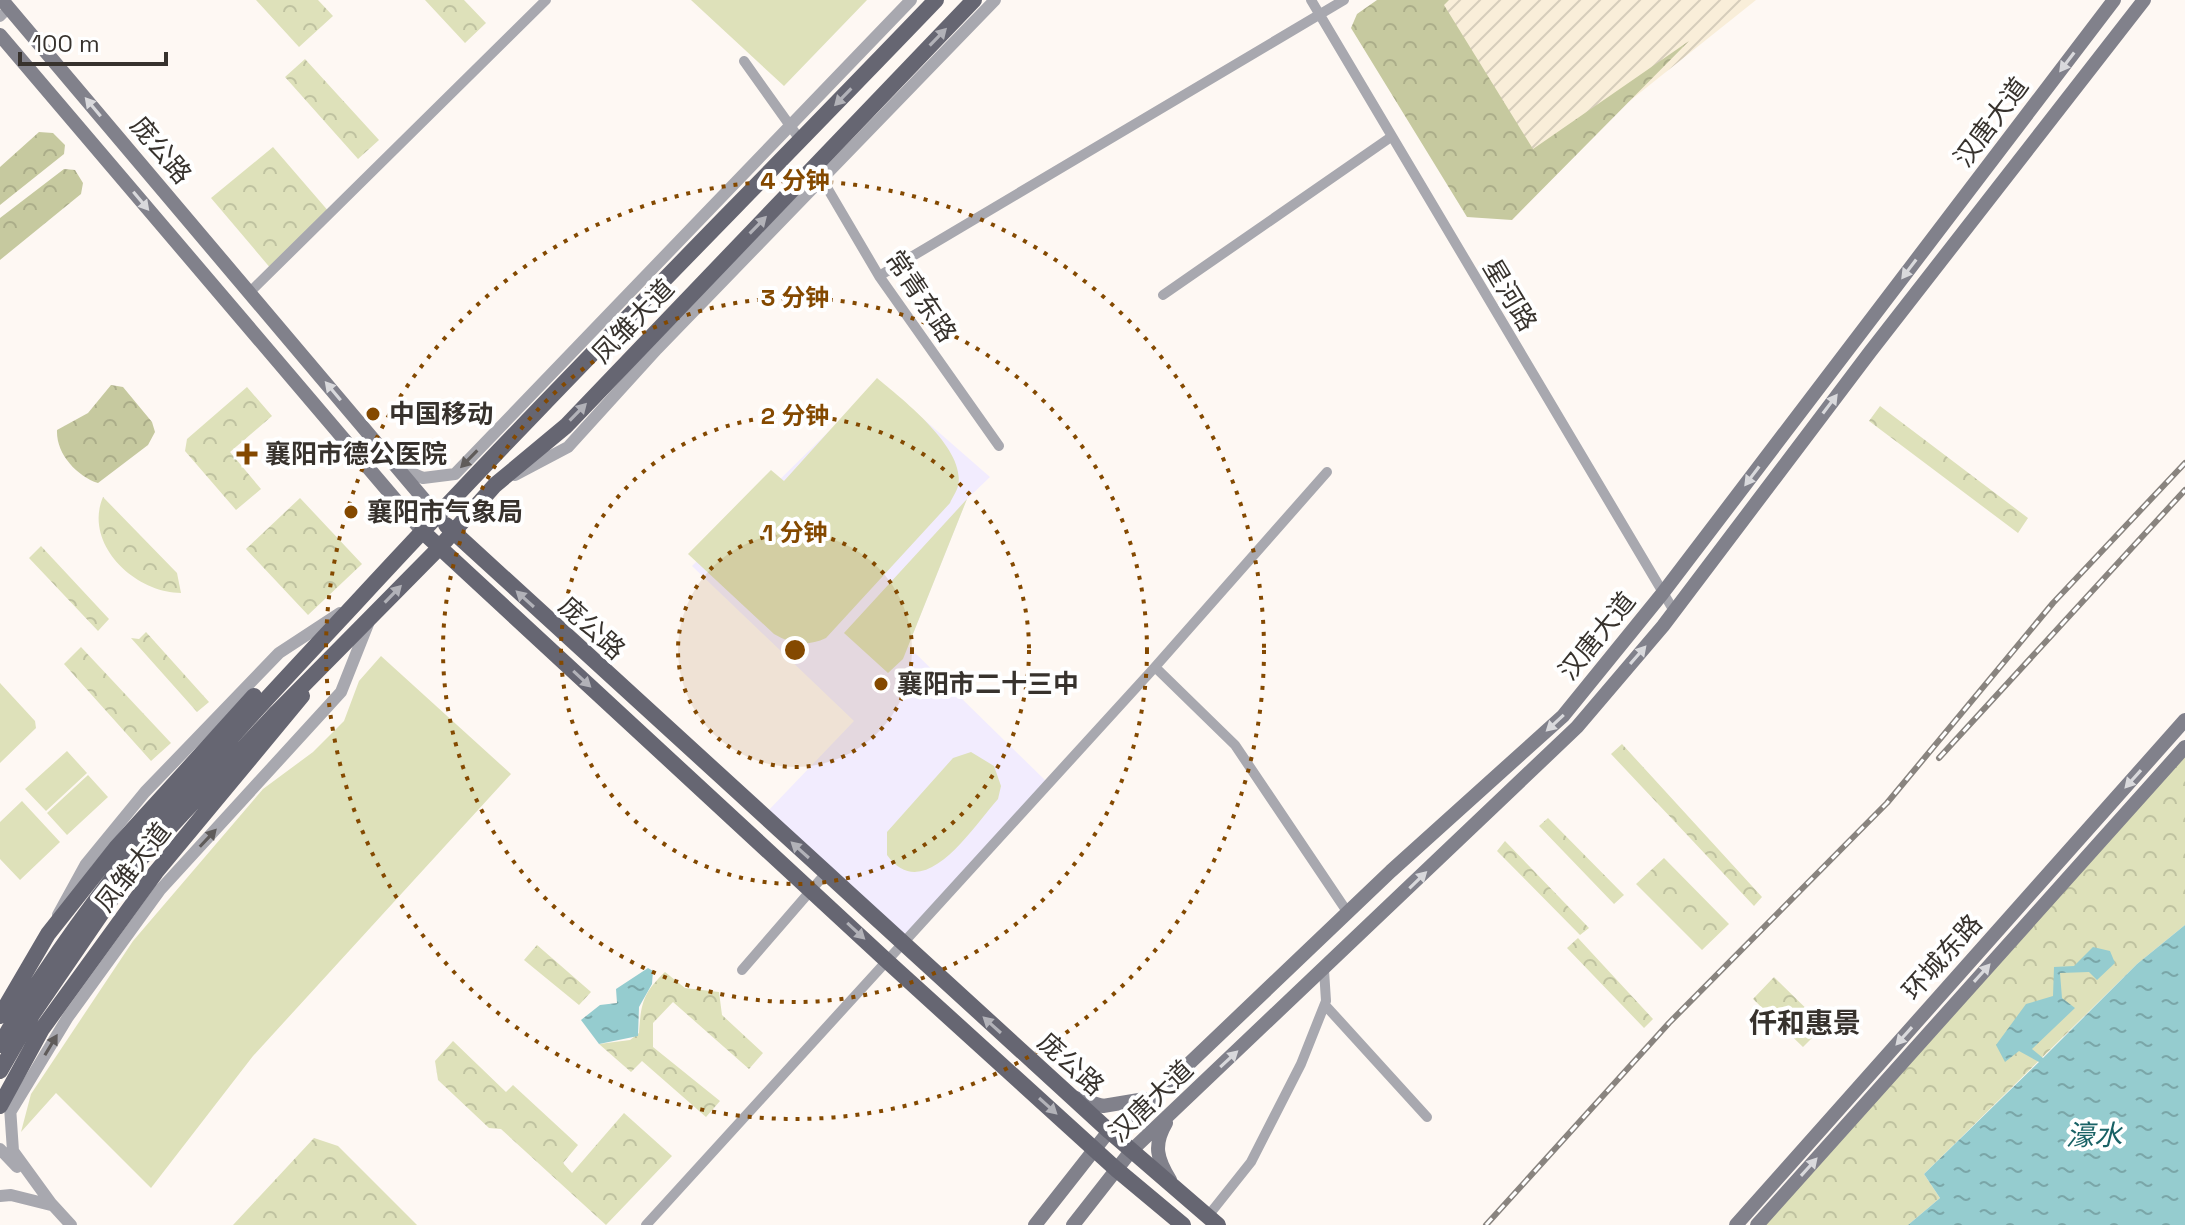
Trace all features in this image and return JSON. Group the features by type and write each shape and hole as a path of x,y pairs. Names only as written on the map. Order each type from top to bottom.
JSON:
{"main road":[{"name":"凤雏大道","path":"217,766 260,703 655,292 796,134 936,0"},
{"name":"凤雏大道","path":"217,766 320,669 439,548 495,485 566,426 711,274 819,173 882,96 974,0"},
{"name":"汉唐大道","path":"1035,1225 1109,1131 1154,1097 1348,913 1563,716 1662,594 2114,0"},
{"name":"汉唐大道","path":"1073,1225 1131,1151 1577,727 1674,611 1870,352 2144,0"},
{"name":"庞公路","path":"4,9 453,532 1131,1151 1213,1221"},
{"name":"庞公路","path":"0,35 422,531 887,961 1116,1169 1183,1225"},
{"name":"凤雏大道","path":"0,1016 52,928 147,810 267,682 306,656"},
{"name":"凤雏大道","path":"5,1108 12,1084 42,1029 139,895 292,712 320,669"},
{"name":"环城东路","path":"1736,1225 2185,720"},
{"name":"环城东路","path":"1757,1225 2185,747"},
{"path":"0,1045 22,1006 126,859 217,766"},
{"path":"0,1071 41,1002 134,866 217,766"},
{"path":"1071,1096 1103,1106 1154,1097"},
{"path":"1172,1113 1156,1143 1159,1162 1174,1187"},
{"path":"1073,1128 1083,1144 1080,1167"},
{"path":"1102,1188 1117,1182 1145,1193"}],"street":[{"path":"250,292 546,0"},
{"path":"396,466 423,478 455,474 686,235 796,134 837,78 911,0"},
{"path":"495,485 568,447 819,173 851,152 995,0"},
{"name":"星河路","path":"1311,0 1674,611"},
{"path":"879,276 1344,0"},
{"path":"837,78 901,36"},
{"path":"744,61 796,134"},
{"path":"851,152 882,96"},
{"path":"1163,295 1391,137"},
{"name":"常青东路","path":"819,173 879,276 999,446"},
{"path":"655,292 686,235"},
{"path":"676,332 711,274"},
{"path":"646,1225 1155,667 1327,472"},
{"path":"52,928 86,864 145,792 279,653 356,602"},
{"path":"53,1206 13,1151 5,1108 160,890 341,692 370,618"},
{"path":"1155,667 1235,745 1348,913"},
{"path":"742,970 826,873"},
{"path":"1213,1221 1251,1162 1301,1064 1325,1005 1324,970"},
{"path":"1325,1005 1427,1117"},
{"path":"0,1149 71,1225"},
{"path":"0,1196 11,1195 53,1206"}],"shaded area":[{"path":"1404,0 1756,0 1527,183"},
{"name":"襄阳市二十三中","path":"880,381 990,477 967,499 908,646 1049,784 903,943 766,813 854,721 692,566"}],"green space":[{"path":"256,0 318,0 333,16 299,47"},
{"path":"425,0 464,0 486,23 465,43"},
{"path":"691,0 867,0 784,86"},
{"path":"1377,0 1449,0 1444,5 1533,149 1689,41 1512,220 1467,217 1351,28 1357,14"},
{"path":"305,59 379,140 358,159 285,77"},
{"path":"39,132 53,133 65,145 64,154 0,205 0,167"},
{"path":"273,147 330,213 272,270 211,198"},
{"path":"64,169 75,170 83,183 81,194 0,260 0,218"},
{"path":"877,378 943,441 953,456 958,472 957,488 950,503 826,638 806,643 787,640 774,634 688,554 771,470 784,481"},
{"path":"111,385 123,387 152,422 155,432 148,445 98,483 69,463 60,447 57,430 88,413"},
{"path":"247,387 272,416 230,452 261,489 236,510 185,451 187,439"},
{"path":"1880,406 2028,518 2018,533 1869,421"},
{"path":"103,497 177,573 181,593 147,585 117,563 100,532 99,515"},
{"path":"300,498 362,564 308,615 246,549"},
{"path":"967,499 903,659 888,673 844,633"},
{"path":"41,546 109,619 98,631 29,558"},
{"path":"146,632 209,702 197,712 131,638 139,639"},
{"path":"81,647 171,743 151,761 64,664"},
{"path":"381,656 511,774 253,1056 151,1188 56,1093 21,1132 31,1094 133,941 263,789 313,752 344,721 359,681"},
{"path":"0,683 35,721 36,728 0,763"},
{"path":"1622,744 1762,897 1754,906 1611,754"},
{"path":"2185,747 2185,925 2137,964 1924,1174 1940,1198 1908,1225 1757,1225"},
{"path":"67,751 87,773 46,811 25,789"},
{"path":"971,752 994,766 1001,786 998,799 947,857 932,867 916,872 901,868 887,855 887,832 953,758"},
{"path":"88,775 108,797 67,835 47,813"},
{"path":"22,801 60,842 20,880 0,859 0,822"},
{"path":"1548,818 1624,895 1614,904 1539,826"},
{"path":"1505,841 1589,928 1580,935 1497,851"},
{"path":"1664,858 1729,924 1702,950 1636,884"},
{"path":"1578,938 1653,1019 1644,1028 1567,948"},
{"path":"537,945 591,992 579,1005 524,960"},
{"path":"665,972 685,988 719,992 722,1015 763,1053 749,1069 673,1002 653,1023 653,1047 720,1101 706,1117 642,1061 631,1072 599,1044 630,1040 639,1033 644,999"},
{"path":"1774,977 1824,1026 1803,1047 1753,999"},
{"path":"453,1041 506,1092 513,1085 578,1145 563,1163 572,1173 624,1113 672,1156 606,1225 501,1129 489,1128 438,1080 435,1061"},
{"path":"314,1138 338,1146 417,1225 233,1225"}],"water":[{"name":"濠水","path":"2185,925 2185,1225 1908,1225 1940,1198 1924,1174 2039,1062 2019,1051 2005,1062 1996,1045 2026,1004 2053,996 2054,967 2074,966 2093,947 2110,951 2115,963 2097,980 2089,972 2060,973 2062,998 2075,1008 2032,1049 2043,1058 2137,964"},
{"path":"648,968 653,971 652,984 639,1007 638,1036 599,1044 581,1020 600,1005 617,1003 616,989"}],"railway":[{"path":"1486,1225 1669,1023 1887,803 2053,603 2185,463"},
{"path":"1939,758 2185,490"}],"place":[{"name":"中国移动","path":"373,414"},
{"name":"襄阳市德公医院","path":"247,454"},
{"name":"襄阳市气象局","path":"351,512"},
{"name":"襄阳市二十三中","path":"881,684"}],"district":[{"name":"仟和惠景","path":"1805,1023"}]}
